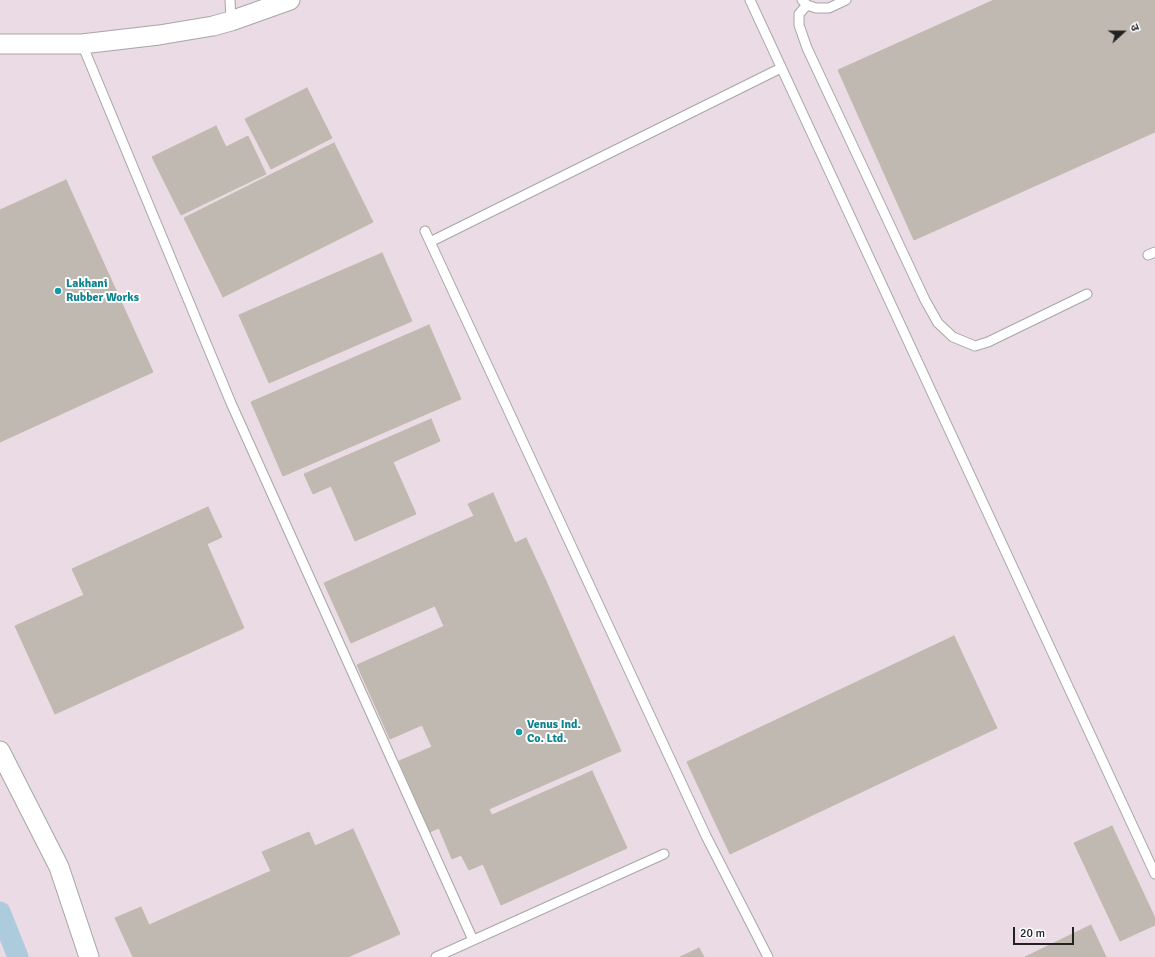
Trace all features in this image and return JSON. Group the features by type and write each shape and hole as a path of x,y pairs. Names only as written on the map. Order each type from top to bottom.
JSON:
{"street":[{"path":"0,44 82,44 173,33 213,26 231,21 290,0"},
{"path":"0,750 59,867 90,957"}],"lane":[{"path":"230,0 231,21"},
{"path":"750,0 1155,874"},
{"path":"846,0 829,8 816,8 804,2 799,14 799,25 807,48 925,300 938,323 953,338 975,346 988,342 1087,294"},
{"path":"82,44 230,403 473,940"},
{"path":"430,242 782,68"},
{"path":"425,231 586,581 706,836 768,957"},
{"path":"436,957 664,854"}],"shaded area":[{"path":"0,0 1155,0 1155,957 0,957"}],"building":[{"path":"994,0 1155,0 1155,132 914,240 838,70"},
{"path":"307,88 332,138 271,169 245,119"},
{"path":"216,126 226,147 248,136 266,174 181,215 152,157"},
{"path":"334,143 373,222 223,297 184,218"},
{"name":"Lakhani Rubber Works","path":"66,180 153,372 0,442 0,210"},
{"path":"382,253 412,321 269,383 239,315"},
{"path":"429,325 461,399 283,476 251,402"},
{"path":"431,419 440,441 393,462 416,514 355,541 331,486 313,494 304,474"},
{"path":"493,493 525,566 351,643 324,583 474,516 468,504"},
{"path":"208,507 222,537 207,544 244,628 55,714 15,626 84,595 72,569"},
{"path":"526,538 546,581 444,626 435,606 525,566 515,543"},
{"name":"Venus Ind. Co. Ltd.","path":"546,581 621,751 489,809 509,853 469,870 461,855 452,859 439,828 430,832 399,761 432,747 422,725 390,739 357,665"},
{"path":"954,636 997,728 730,854 687,762"},
{"path":"592,771 627,848 501,905 483,864 509,853 492,815"},
{"path":"1112,826 1155,918 1155,925 1120,941 1074,843"},
{"path":"353,829 400,934 348,957 133,957 115,918 141,907 149,925 271,871 262,852 309,832 315,846"},
{"path":"1091,925 1106,957 1025,957"},
{"path":"699,948 704,957 680,957"}],"waterway":[{"path":"0,912 18,957"}],"place":[{"name":"Lakhani Rubber Works","path":"58,291"},
{"name":"Venus Ind. Co. Ltd.","path":"519,732"}]}
